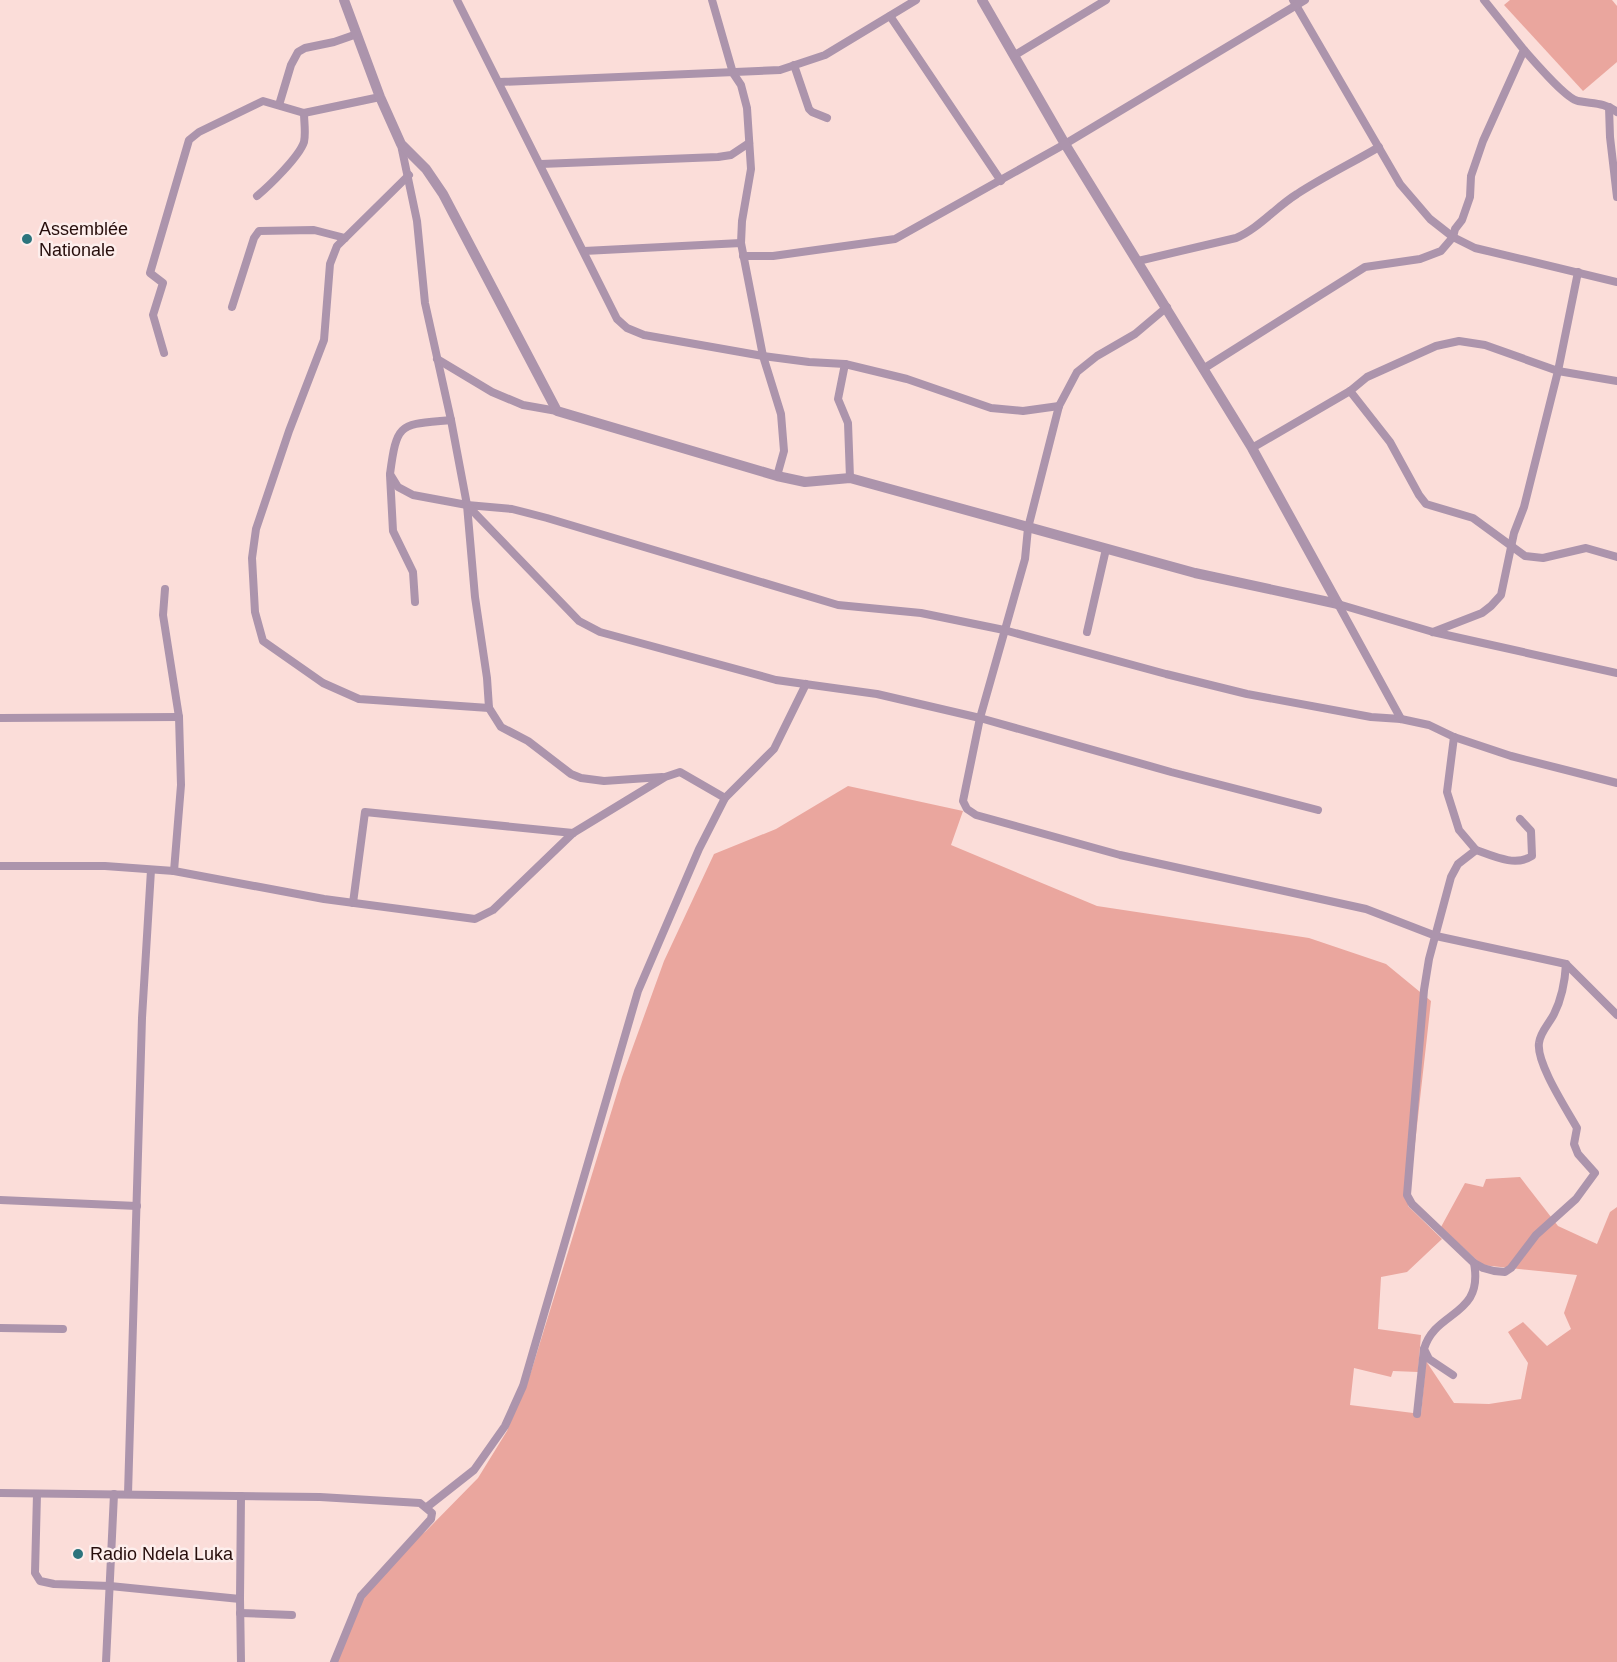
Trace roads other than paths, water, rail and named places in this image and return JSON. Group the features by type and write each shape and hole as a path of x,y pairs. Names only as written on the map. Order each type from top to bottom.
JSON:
{"street":[{"path":"347,0 380,97 401,144 409,175 417,222 425,303 467,506 475,597 489,708 501,727 528,741 571,774 580,778 604,781 665,777"},
{"path":"457,0 617,319 627,328 644,335 763,356 845,364 907,379 991,408 1023,411 1059,406"},
{"path":"712,0 733,73 741,85 747,108 751,169 741,221 741,243 763,356 781,414 784,451 777,477"},
{"path":"500,82 780,70 825,55 916,0"},
{"path":"982,0 1016,55 1065,144 1252,448 1401,719"},
{"path":"1016,55 1107,0"},
{"path":"743,256 773,256 895,239 1065,144 1295,3 1305,0"},
{"path":"1484,0 1551,80 1576,101 1596,102 1613,110 1610,137 1617,198"},
{"path":"1295,3 1400,184 1430,219 1453,237 1475,248 1617,282"},
{"path":"890,16 1001,181"},
{"path":"279,105 291,64 298,52 357,34"},
{"path":"1203,369 1365,267 1420,259 1441,252 1453,237 1470,197 1471,176 1483,141 1524,50"},
{"path":"794,65 809,109 827,118"},
{"path":"164,352 153,315 163,283 150,273 189,140 199,132 263,101 304,113 380,97"},
{"path":"257,196 273,182 302,146 304,113"},
{"path":"541,164 718,157 731,155 749,143"},
{"path":"401,144 426,169 443,194 557,411"},
{"path":"1138,261 1236,238 1248,233 1296,194 1379,147"},
{"path":"409,175 337,246 330,264 324,340 289,431 256,528 252,558 255,612 263,641 323,682 359,699 489,708"},
{"path":"232,308 254,238 259,231 314,230 345,238"},
{"path":"584,251 741,243"},
{"path":"1433,632 1482,613 1501,595 1516,528 1522,514 1558,371 1578,272"},
{"path":"1167,307 1136,334 1097,356 1077,372 1059,406 1028,528 1025,559 980,718 963,801 967,809 976,815 1120,855 1366,909 1436,936 1566,964 1617,1015"},
{"path":"1252,448 1350,391 1367,377 1413,355 1436,346 1459,341 1485,345 1558,371 1617,381"},
{"path":"437,359 492,392 523,405 557,411 777,477 805,482 850,478 1195,573 1338,604 1433,632 1617,673"},
{"path":"845,364 838,399 848,423 850,478"},
{"path":"1350,391 1390,442 1422,500 1432,506 1473,518 1525,556 1543,558 1586,548 1617,557"},
{"path":"415,602 413,573 393,531 390,474 394,444 404,428 412,423 451,420"},
{"path":"390,474 399,487 412,495 467,506 512,509 838,604 921,613 1004,630 1247,694 1371,717 1401,719 1429,725 1454,737 1511,756 1617,783"},
{"path":"467,506 579,621 600,632 776,680 877,694 980,718 1171,772 1318,810"},
{"path":"1087,632 1106,549"},
{"path":"165,589 163,615 179,717 182,785 174,871"},
{"path":"427,1507 474,1470 506,1426 523,1386 638,991 699,849 725,798 774,749 806,684"},
{"path":"0,718 179,717"},
{"path":"1454,737 1448,792 1459,830 1476,850 1516,862 1532,856 1531,831 1520,819"},
{"path":"0,866 105,866 174,871 353,903 475,919 493,910 573,832 665,777 680,772 725,798"},
{"path":"353,903 365,812 573,832"},
{"path":"1476,850 1458,864 1451,876 1429,959 1424,990 1407,1195 1412,1204 1474,1263 1494,1271 1504,1272 1511,1268 1536,1234 1576,1199 1595,1173 1578,1154 1574,1144 1577,1128 1552,1084 1539,1053 1539,1042 1564,986 1566,964"},
{"path":"128,1494 142,1018 151,870"},
{"path":"0,1200 137,1206"},
{"path":"1418,1414 1424,1348 1427,1339 1437,1327 1466,1305 1476,1275 1474,1263"},
{"path":"0,1328 63,1329"},
{"path":"1424,1348 1429,1359 1453,1375"},
{"path":"0,1493 331,1498 420,1503 427,1507 432,1513 431,1519 361,1596 334,1660"},
{"path":"37,1494 35,1574 40,1581 240,1599"},
{"path":"106,1662 114,1494"},
{"path":"240,1496 241,1662"},
{"path":"240,1613 291,1615"}],"place":[{"name":"Assemblée Nationale","path":"27,239"},
{"name":"Radio Ndela Luka","path":"78,1554"}]}
